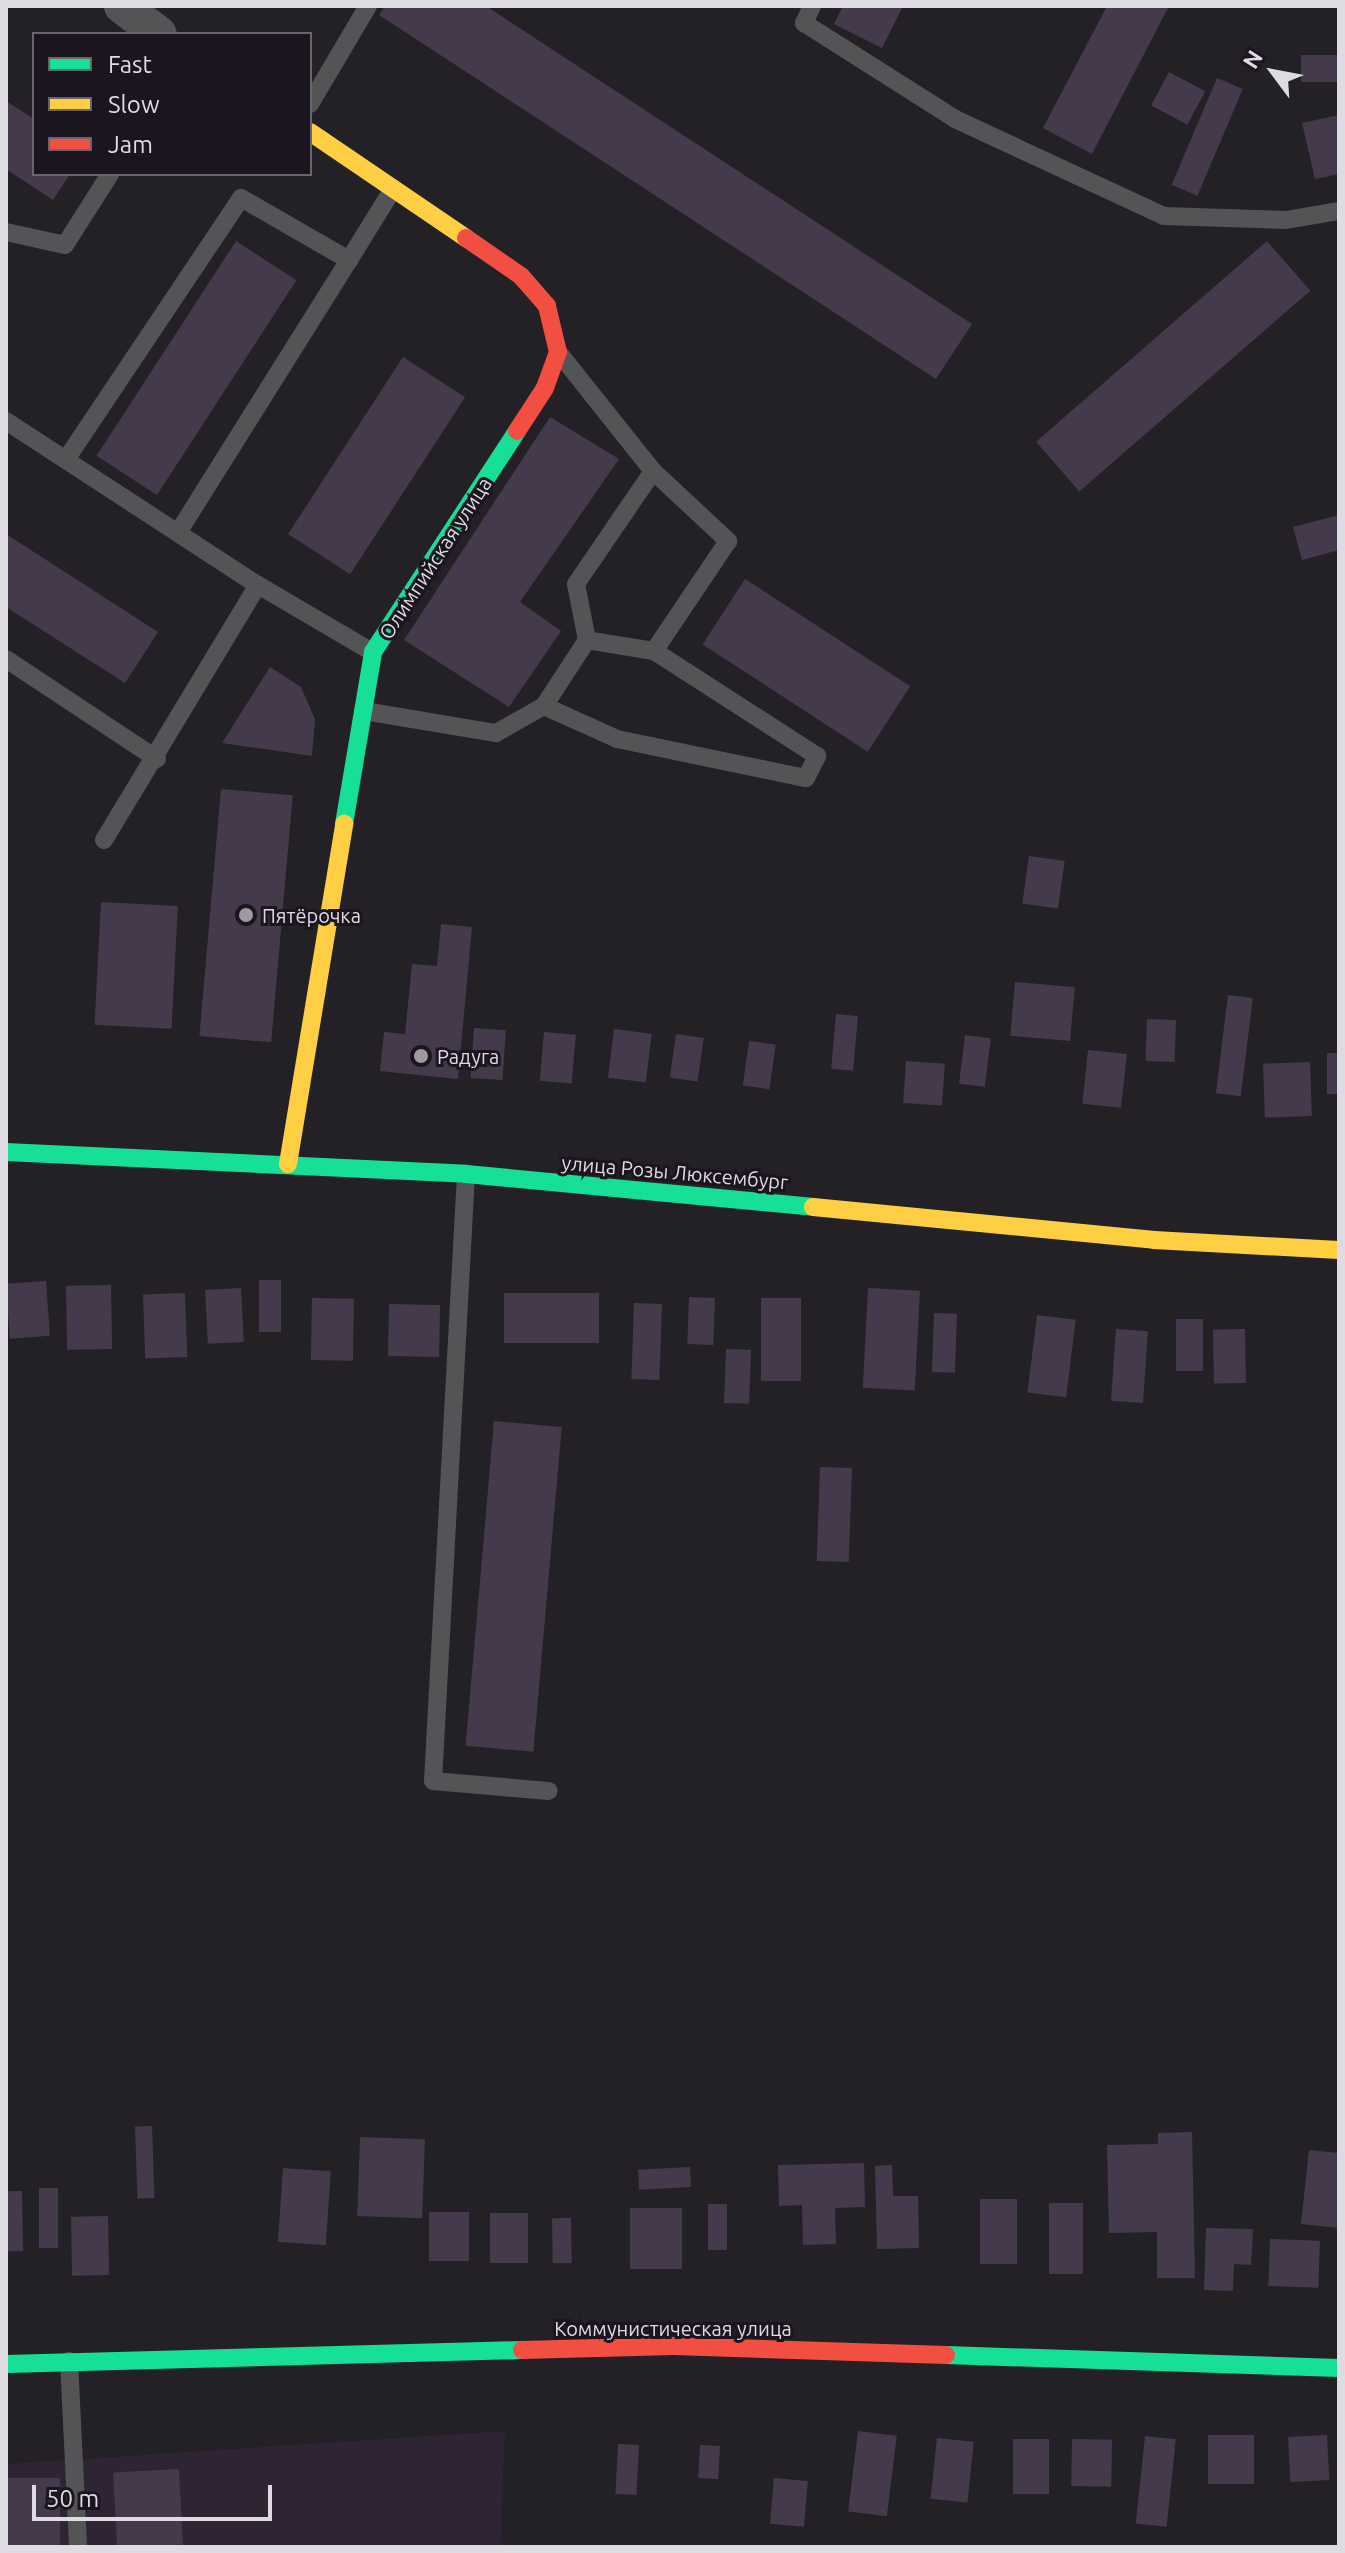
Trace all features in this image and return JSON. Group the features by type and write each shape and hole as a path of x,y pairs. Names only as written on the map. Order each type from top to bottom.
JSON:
{"street":[{"path":"122,6 156,32"},
{"path":"312,133 521,276 547,306 558,352"},
{"name":"Олимпийская улица","path":"288,1164 373,652 545,388 558,352"},
{"name":"улица Розы Люксембург","path":"6,1152 466,1174 1154,1240 1339,1250"},
{"name":"Коммунистическая улица","path":"6,2364 674,2346 1339,2368"}],"lane":[{"path":"312,101 368,6"},
{"path":"812,6 804,23 955,119 1164,216 1286,220 1339,211"},
{"path":"6,232 65,245 109,176"},
{"path":"179,531 393,189"},
{"path":"67,458 241,198 349,260"},
{"path":"558,352 653,471 728,541 654,651"},
{"path":"6,421 258,585 373,652"},
{"path":"364,711 496,733 544,706 587,640 576,584 653,471"},
{"path":"104,840 157,759 258,585"},
{"path":"544,706 617,739 806,778 817,756 654,651 587,640"},
{"path":"6,659 157,759"},
{"path":"466,1174 433,1781 549,1791"},
{"path":"69,2361 78,2547"}],"shaded area":[{"path":"505,2431 500,2547 6,2547 6,2464"}],"building":[{"path":"385,6 486,6 972,324 936,379 379,15"},
{"path":"843,6 903,6 882,48 834,24"},
{"path":"1107,6 1169,6 1092,154 1043,128"},
{"path":"1301,55 1339,55 1339,82 1301,82"},
{"path":"1169,72 1205,91 1187,125 1151,106"},
{"path":"1217,78 1243,89 1197,196 1172,185"},
{"path":"6,101 32,118 32,176 69,176 53,200 6,169"},
{"path":"1339,115 1339,174 1315,179 1302,123"},
{"path":"236,241 296,280 157,495 97,456"},
{"path":"1267,241 1310,291 1079,492 1036,442"},
{"path":"403,357 465,397 350,574 288,534"},
{"path":"550,417 619,459 520,602 561,631 509,707 404,640"},
{"path":"1339,515 1339,550 1302,560 1293,527"},
{"path":"6,534 158,632 125,683 6,607"},
{"path":"745,579 910,686 868,752 703,644"},
{"path":"270,667 301,687 315,719 312,756 222,743"},
{"name":"Пятёрочка","path":"221,789 293,795 271,1042 199,1036"},
{"path":"1029,856 1065,861 1058,909 1022,904"},
{"path":"101,902 178,906 171,1029 95,1025"},
{"path":"441,924 472,927 458,1079 380,1071 384,1032 405,1034 412,964 437,966"},
{"path":"1015,982 1075,987 1070,1041 1010,1036"},
{"path":"1228,995 1253,998 1241,1096 1216,1093"},
{"path":"836,1014 858,1016 853,1071 831,1069"},
{"path":"1147,1019 1176,1020 1175,1062 1146,1061"},
{"path":"474,1028 506,1030 502,1080 471,1078"},
{"path":"614,1029 652,1034 646,1082 608,1078"},
{"path":"544,1032 576,1035 572,1084 540,1081"},
{"path":"676,1034 704,1038 698,1081 670,1078"},
{"path":"965,1035 991,1038 985,1087 959,1084"},
{"path":"749,1041 776,1045 769,1089 743,1086"},
{"path":"1088,1050 1127,1054 1121,1108 1082,1104"},
{"path":"1327,1053 1339,1053 1339,1094 1327,1094"},
{"path":"906,1061 945,1064 942,1106 903,1103"},
{"path":"1310,1062 1312,1116 1265,1118 1263,1064"},
{"path":"259,1280 281,1280 281,1332 259,1332"},
{"path":"46,1281 50,1336 10,1339 6,1284"},
{"path":"111,1285 112,1349 67,1350 66,1286"},
{"path":"241,1288 244,1342 208,1344 205,1290"},
{"path":"868,1288 920,1291 915,1391 863,1388"},
{"path":"185,1293 187,1357 145,1358 143,1294"},
{"path":"504,1293 599,1293 599,1343 504,1343"},
{"path":"689,1297 715,1298 713,1345 687,1344"},
{"path":"312,1298 354,1299 353,1361 311,1360"},
{"path":"761,1298 801,1298 801,1381 761,1381"},
{"path":"634,1303 662,1304 659,1380 631,1379"},
{"path":"389,1304 440,1305 439,1357 388,1356"},
{"path":"934,1313 957,1314 955,1373 932,1372"},
{"path":"1037,1315 1076,1320 1066,1397 1027,1392"},
{"path":"1176,1319 1203,1319 1203,1371 1176,1371"},
{"path":"1116,1329 1148,1331 1143,1403 1111,1401"},
{"path":"1245,1329 1246,1383 1214,1384 1213,1330"},
{"path":"726,1349 751,1350 749,1404 724,1403"},
{"path":"494,1421 562,1427 533,1752 466,1746"},
{"path":"820,1467 852,1468 849,1562 817,1561"},
{"path":"152,2126 155,2198 138,2199 135,2127"},
{"path":"1192,2132 1195,2278 1157,2278 1157,2232 1109,2233 1107,2145 1158,2144 1158,2133"},
{"path":"360,2137 425,2139 422,2218 357,2216"},
{"path":"1309,2150 1339,2153 1339,2228 1301,2224"},
{"path":"864,2163 865,2207 835,2208 836,2244 803,2245 802,2205 779,2206 778,2165"},
{"path":"892,2165 893,2196 918,2196 919,2248 877,2249 875,2166"},
{"path":"690,2167 691,2187 639,2190 638,2170"},
{"path":"283,2168 331,2171 326,2245 278,2242"},
{"path":"39,2188 58,2188 58,2248 39,2248"},
{"path":"6,2191 22,2191 23,2251 7,2251"},
{"path":"980,2199 1017,2199 1017,2264 980,2264"},
{"path":"1049,2203 1083,2203 1083,2274 1049,2274"},
{"path":"708,2204 727,2204 727,2250 708,2250"},
{"path":"630,2208 682,2208 682,2269 630,2269"},
{"path":"429,2212 469,2212 469,2261 429,2261"},
{"path":"490,2213 528,2213 528,2263 490,2263"},
{"path":"108,2216 109,2275 72,2276 71,2217"},
{"path":"552,2218 571,2218 572,2263 553,2263"},
{"path":"1206,2228 1253,2229 1251,2265 1234,2264 1233,2291 1204,2290"},
{"path":"1270,2239 1320,2241 1318,2288 1268,2286"},
{"path":"858,2431 897,2436 887,2516 848,2511"},
{"path":"1208,2435 1254,2435 1254,2484 1208,2484"},
{"path":"1327,2435 1329,2480 1290,2482 1288,2437"},
{"path":"1145,2436 1176,2439 1167,2527 1136,2524"},
{"path":"937,2438 974,2442 967,2503 931,2499"},
{"path":"1013,2439 1049,2439 1049,2494 1013,2494"},
{"path":"1072,2439 1112,2440 1111,2487 1071,2486"},
{"path":"618,2444 639,2445 636,2495 615,2494"},
{"path":"700,2445 720,2446 718,2479 698,2478"},
{"path":"179,2469 183,2547 117,2547 113,2472"},
{"path":"6,2478 60,2478 60,2547 6,2547"},
{"path":"774,2478 808,2481 804,2527 770,2524"}],"traffic: fast":[{"path":"344,824 373,652 517,431"},
{"path":"6,1152 466,1174 813,1207"},
{"path":"6,2364 522,2350"},
{"path":"946,2355 1339,2368"}],"traffic: slow":[{"path":"312,133 466,238"},
{"path":"288,1164 344,824"},
{"path":"813,1207 1154,1240 1339,1250"}],"traffic: jam":[{"path":"466,238 521,276 547,306 558,352 545,388 517,431"},
{"path":"522,2350 674,2346 946,2355"}],"place":[{"name":"Пятёрочка","path":"246,915"},
{"name":"Радуга","path":"421,1056"}]}
